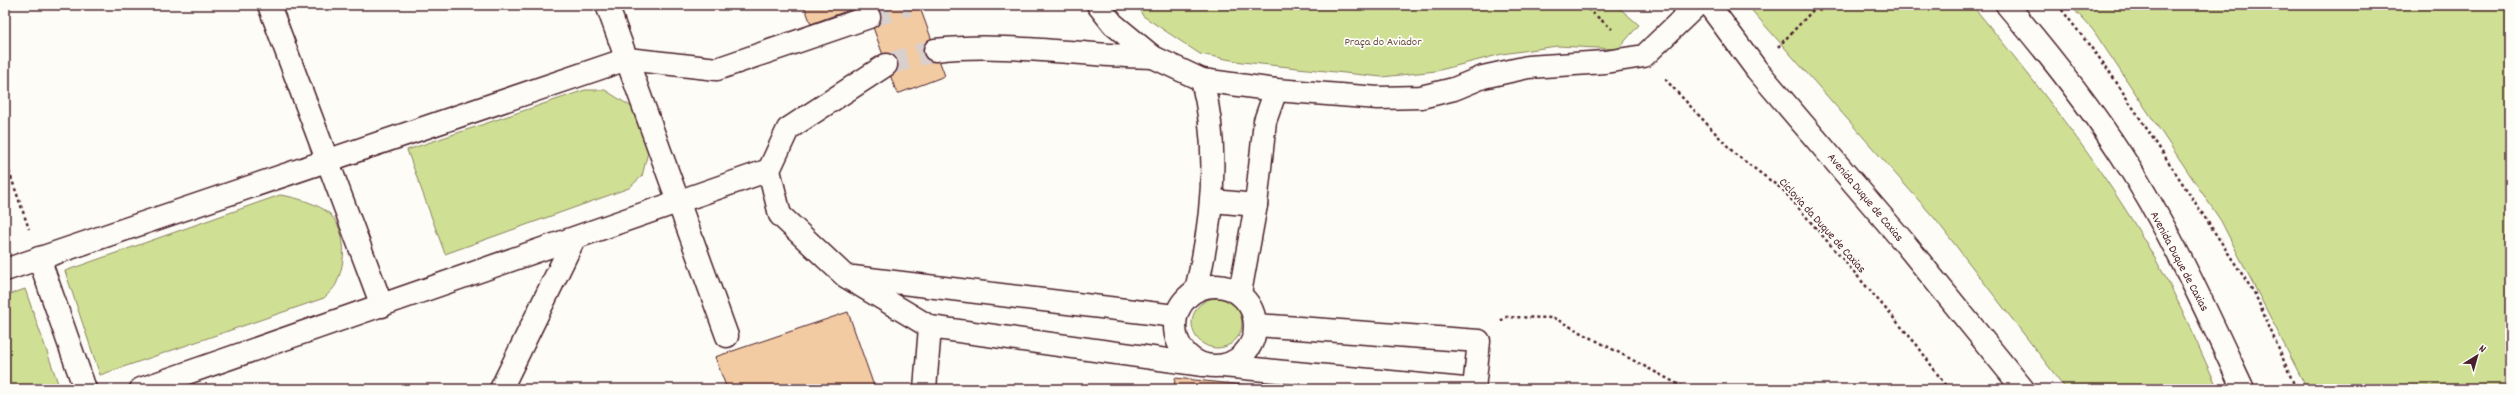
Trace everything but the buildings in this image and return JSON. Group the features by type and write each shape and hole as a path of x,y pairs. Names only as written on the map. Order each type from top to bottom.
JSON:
{"main road":[{"path":"269,5 382,306"},
{"path":"607,5 727,336"},
{"path":"1098,5 1114,24 1153,57 1202,80 1276,90 1378,98 1421,97 1454,89 1483,77 1528,67 1605,62 1644,56 1697,5"},
{"name":"Avenida Duque de Caxias","path":"1709,5 1757,70 1903,241 2023,389"},
{"name":"Avenida Duque de Caxias","path":"2007,5 2061,69 2123,157 2190,273 2243,389"},
{"path":"5,270 627,59 717,69 869,17"},
{"path":"935,50 969,46 1105,56 1153,57"},
{"path":"886,65 788,129 769,170 780,215 845,276 930,327 1213,366 1464,389"},
{"path":"1196,290 1204,260 1212,201 1210,113 1202,80"},
{"path":"1240,293 1256,204 1265,121 1276,90"},
{"path":"141,389 769,170"},
{"path":"1212,201 1256,204"},
{"path":"501,389 574,239"},
{"path":"39,258 85,389"},
{"path":"845,276 1176,316"},
{"path":"1218,285 1240,293 1248,302 1256,325 1254,337 1242,357 1213,366 1184,351 1175,329 1176,316 1187,297 1196,290 1218,285"},
{"path":"1256,325 1479,341 1474,389"},
{"path":"925,389 930,327"}],"path":[{"name":"Ciclovia da Duque de Caxias","path":"1584,5 1644,56 1735,154 1783,190 1917,345 1948,389"},
{"path":"1757,70 1818,5"},
{"path":"2058,5 2107,68 2255,294 2296,389"},
{"path":"5,160 39,258"},
{"path":"1479,341 1505,317 1554,318 1687,389"}],"green space":[{"name":"Praça do Aviador","path":"1137,5 1616,5 1639,25 1618,49 1557,46 1502,54 1436,71 1382,77 1242,62 1200,54 1143,16"},
{"path":"1747,5 1972,5 2077,138 2125,208 2168,282 2218,389 2066,389 1936,220"},
{"path":"2070,5 2510,5 2510,389 2307,389 2221,221 2093,30"},
{"path":"585,90 605,90 638,111 650,144 642,176 629,188 445,254 407,150"},
{"path":"280,195 300,199 314,204 326,211 331,215 340,230 343,256 340,274 335,286 324,298 100,375 65,271"},
{"path":"25,289 60,389 5,389 5,296"},
{"path":"1212,298 1222,298 1235,305 1242,318 1242,328 1235,341 1222,348 1212,348 1203,344 1196,337 1192,328 1192,318 1196,309 1203,302"}],"tunnel":[{"path":"869,17 908,5"},
{"path":"886,65 935,50"}]}
